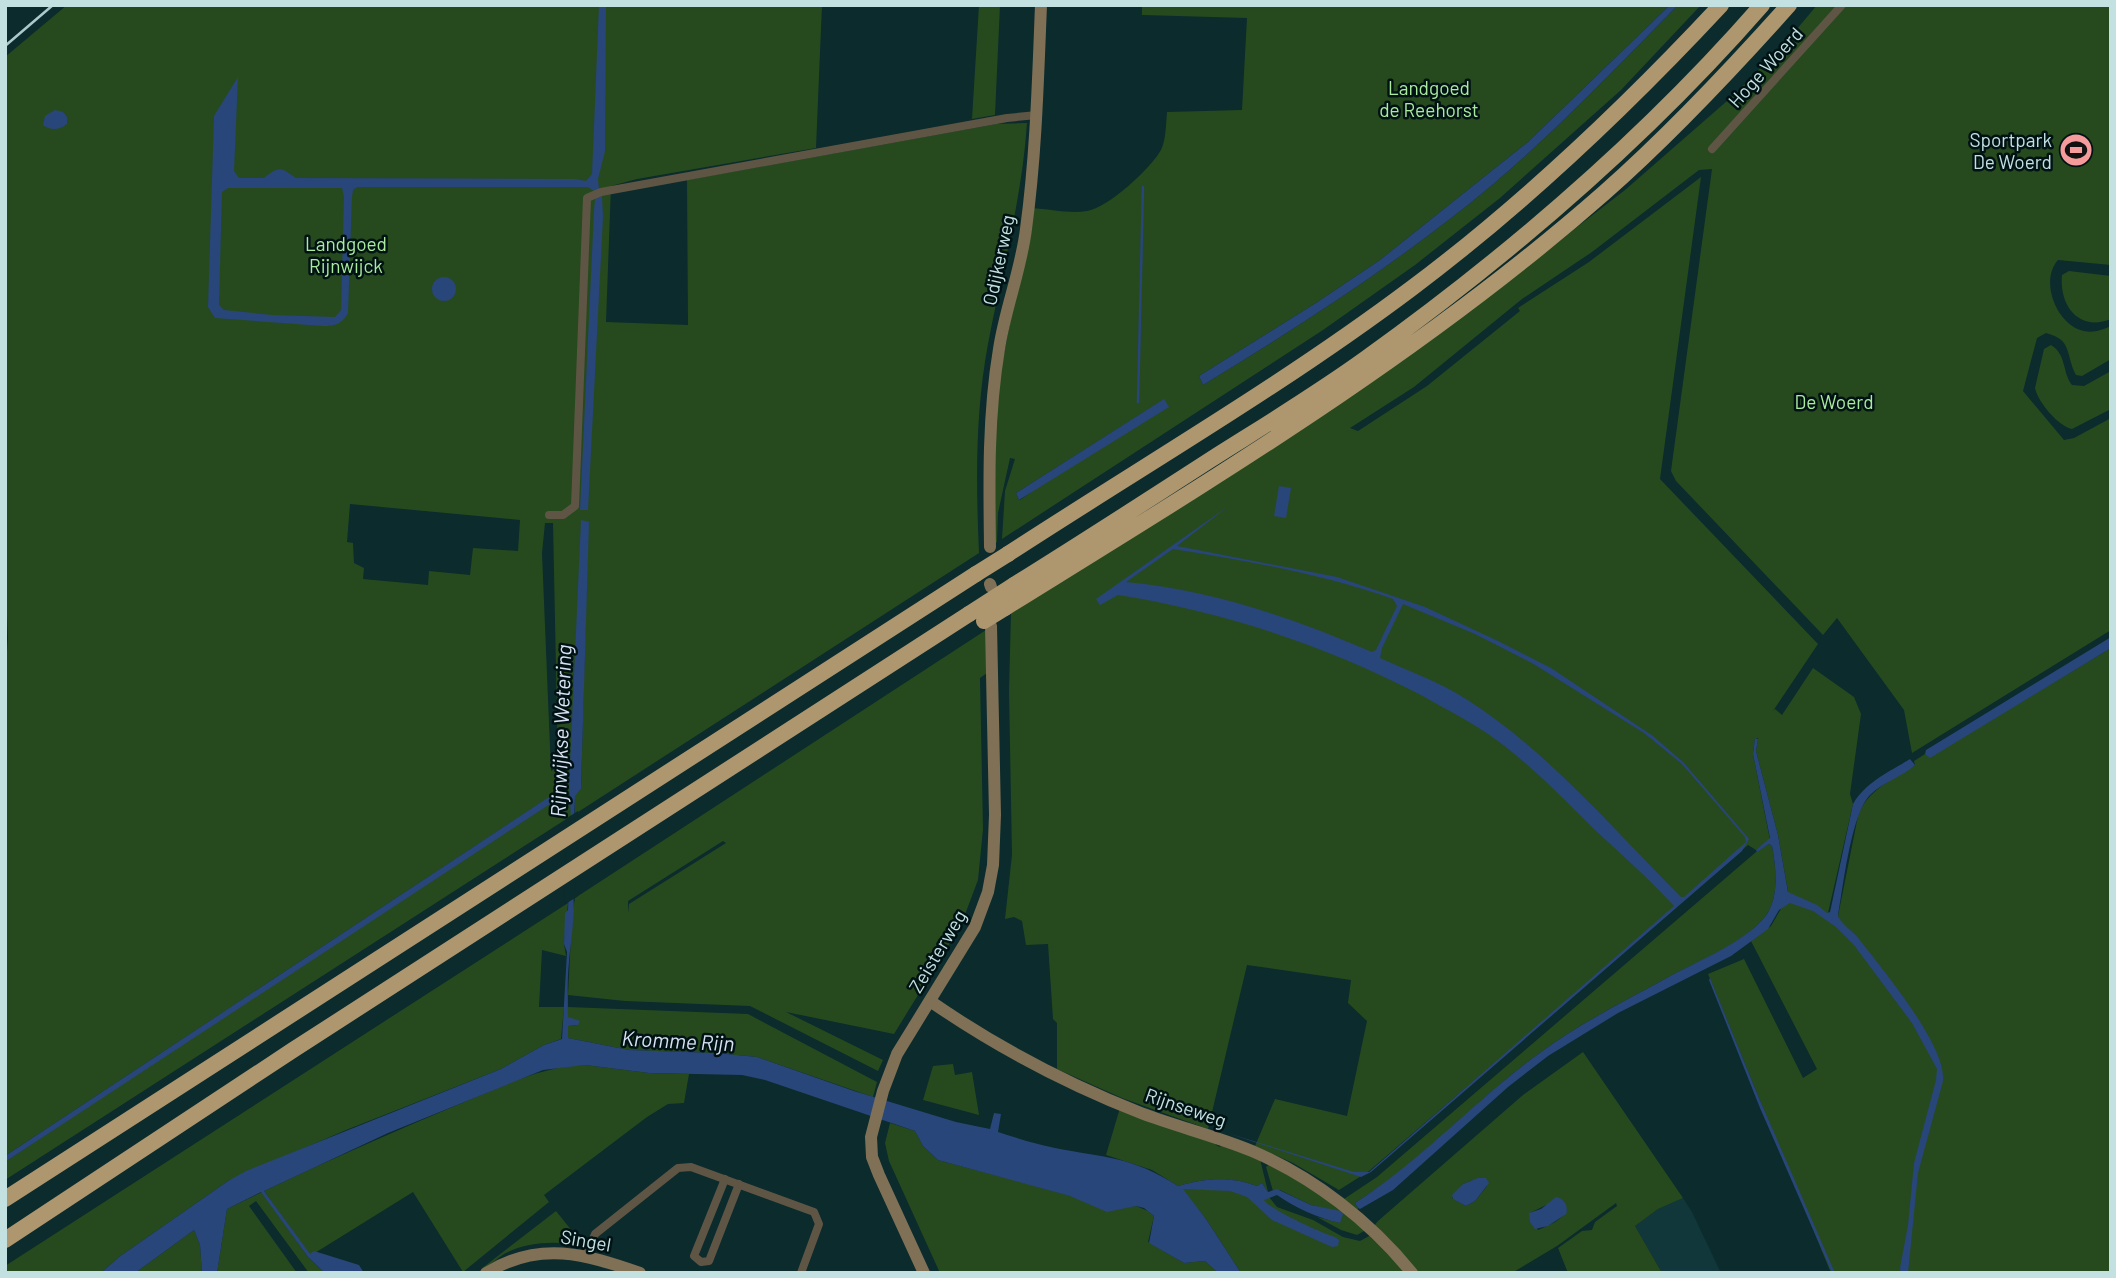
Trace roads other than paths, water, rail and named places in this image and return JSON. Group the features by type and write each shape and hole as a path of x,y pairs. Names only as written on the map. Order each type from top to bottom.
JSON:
{"highway":[{"path":"5,1199 1194,435 1360,325 1455,255 1539,185 1613,118 1721,5"},
{"path":"982,620 1014,585 1363,361 1456,292 1523,238 1625,148 1700,74 1762,5"},
{"path":"5,1240 581,864 942,633 982,620 1005,608 1219,475 1439,325 1604,193 1675,125 1789,5"}],"street":[{"name":"Odijkerweg","path":"990,547 989,456 998,361 1025,234 1035,153 1041,5"},
{"name":"Hoge Woerd","path":"1712,149 1842,5"},
{"path":"549,515 563,515 575,506 587,198 601,192 1007,118 1037,115"},
{"name":"Zeisterweg","path":"924,1273 872,1157 871,1137 882,1094 897,1054 975,927 985,903 993,865 995,815 982,620"},
{"name":"Rijnseweg","path":"930,1001 988,1040 1100,1095 1141,1113 1236,1145 1280,1165 1316,1186 1352,1213 1386,1244 1412,1273"},
{"path":"586,1255 595,1234 678,1168 691,1167 814,1212 819,1224 801,1273"},
{"path":"725,1179 694,1256 701,1262 709,1261 739,1184"},
{"name":"Singel","path":"486,1273 523,1256 544,1252 586,1255 640,1273"}],"water":[{"path":"599,5 606,5 605,151 598,179 599,189 357,187 353,190 352,197 348,313 341,322 323,326 215,318 208,307 214,116 238,77 234,171 239,178 264,178 280,169 296,178 586,181 592,174","holes":["228,188 342,188 341,310 335,317 272,315 224,310 219,305 222,192"]},
{"path":"1670,5 1678,5 1563,120 1457,214 1351,291 1203,385 1199,376 1380,260 1528,142"},
{"path":"55,110 63,112 67,117 67,124 55,129 43,125 45,116"},
{"path":"602,195 588,510 580,510 594,211 595,199"},
{"path":"444,277 455,284 456,289 449,300 444,301 433,294 432,289 439,278"},
{"path":"1164,399 1169,407 1019,500 1016,493"},
{"path":"1279,486 1291,488 1286,518 1274,516"},
{"path":"1230,505 1177,546 1337,577 1425,607 1551,668 1653,736 1684,763 1749,839 1742,851 1371,1172 1361,1177 1227,1133 1354,1172 1369,1172 1674,906 1516,755 1480,729 1419,694 1347,660 1273,632 1157,602 1118,595 1100,605 1096,599","holes":["1173,549 1312,575 1393,599 1397,606 1376,650 1372,652 1252,607 1190,592 1126,582","1403,604 1475,634 1532,663 1644,733 1682,764 1745,837 1746,842 1681,897 1579,792 1525,742 1456,693 1380,658"]},
{"path":"581,520 589,522 581,789 575,796 572,892 574,915 568,969 568,1017 580,1021 578,1025 568,1026 568,1038 629,1050 757,1057 854,1091 956,1122 990,1129 994,1113 1001,1114 998,1132 1026,1141 1132,1163 1178,1186 1218,1179 1257,1186 1262,1183 1268,1192 1277,1189 1311,1205 1340,1211 1343,1214 1340,1223 1307,1212 1277,1195 1264,1200 1285,1215 1335,1237 1339,1240 1338,1246 1332,1247 1272,1220 1247,1197 1230,1191 1183,1189 1241,1273 1218,1273 1205,1261 1184,1263 1149,1243 1154,1216 1144,1208 1136,1206 1107,1212 1070,1196 938,1160 923,1146 915,1131 765,1080 742,1075 649,1073 585,1065 543,1070 388,1133 264,1191 310,1254 314,1251 359,1265 364,1273 325,1273 308,1257 261,1192 227,1209 217,1273 202,1273 200,1245 194,1230 135,1273 101,1273 119,1257 246,1171 501,1069 544,1045 562,1039 571,816 569,788"},
{"path":"2111,637 2111,648 1930,758 1925,754 1926,750"},
{"path":"1755,738 1758,739 1756,751 1778,835 1788,892 1817,905 1827,913 1830,912 1853,804 1864,790 1886,773 1910,759 1915,765 1875,790 1863,805 1853,834 1838,916 1859,939 1911,1008 1935,1048 1941,1066 1943,1081 1918,1173 1908,1273 1901,1273 1900,1268 1908,1225 1914,1163 1937,1069 1912,1023 1854,945 1836,927 1813,911 1790,903 1779,910 1768,929 1731,956 1618,1013 1548,1056 1508,1087 1393,1190 1358,1208 1355,1203 1402,1169 1552,1044 1583,1024 1731,944 1764,918 1773,902 1775,873 1772,846 1769,844 1757,852 1756,850 1770,838 1753,754"},
{"path":"552,795 553,802 5,1162 5,1156"},
{"path":"1710,978 1835,1273 1832,1273 1760,1108"},
{"path":"1486,1178 1489,1183 1475,1201 1466,1206 1453,1199 1452,1195 1463,1184"},
{"path":"1556,1197 1565,1203 1566,1214 1548,1226 1535,1229 1530,1222 1529,1213 1541,1209"}],"waterway":[{"path":"1138,402 1143,187"}],"railway":[{"path":"5,46 53,5"}],"place":[{"name":"Sportpark De Woerd","path":"2076,150"}],"park label":[{"name":"Landgoed de Reehorst","path":"1429,98"},
{"name":"Landgoed Rijnwijck","path":"346,254"},
{"name":"De Woerd","path":"1834,401"}],"water label":[{"name":"Rijnwijkse Wetering","path":"560,731"},
{"name":"Kromme Rijn","path":"678,1040"}]}
